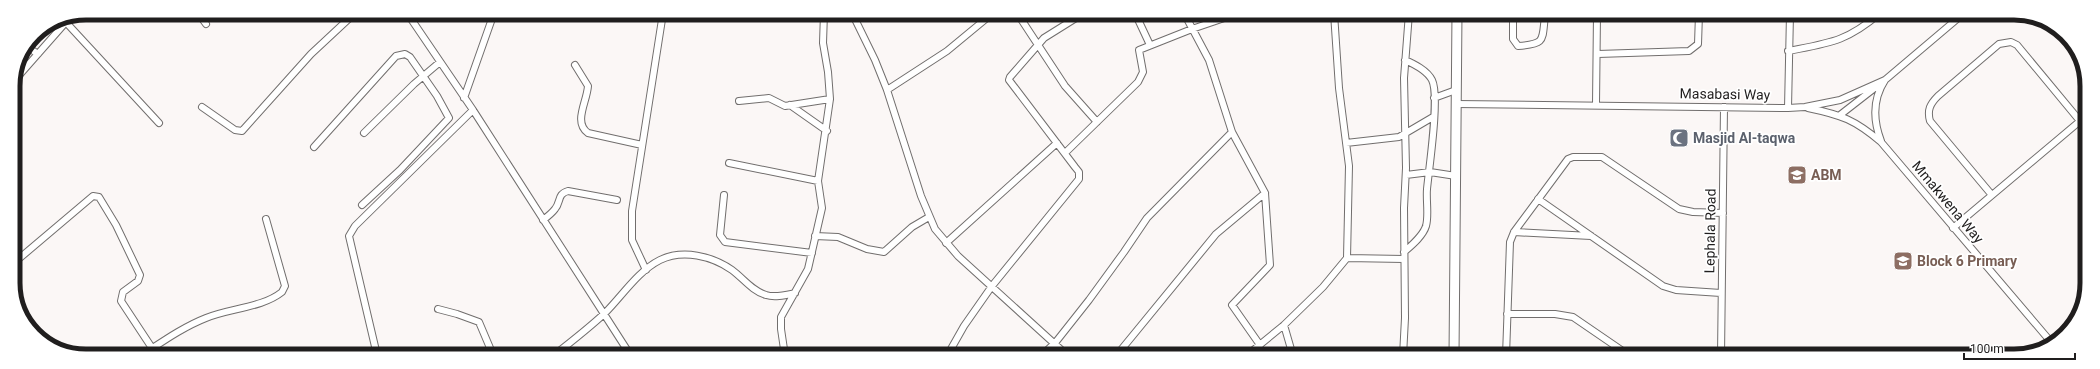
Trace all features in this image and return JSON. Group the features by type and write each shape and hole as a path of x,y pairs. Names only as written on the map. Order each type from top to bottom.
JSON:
{"main road":[{"path":"1454,349 1457,20"}],"street":[{"path":"203,20 206,24"},
{"path":"202,107 235,130 242,131 311,54 347,20"},
{"path":"411,20 473,110 626,349"},
{"path":"464,98 492,20"},
{"path":"646,270 636,251 630,232 662,20"},
{"path":"784,349 780,322 786,305 795,293 808,269 822,208 818,182 827,132 830,99 828,72 823,43 824,20"},
{"path":"855,20 875,60 887,90 929,217 946,243 1061,349"},
{"path":"887,90 947,51 985,20"},
{"path":"1022,20 1065,86 1097,122"},
{"path":"951,349 964,326 992,286 1079,179 1079,172 1009,80 1038,44 1048,35 1073,20"},
{"path":"1138,20 1150,45"},
{"path":"1188,20 1209,60 1232,132 1265,193 1271,262 1268,268 1232,305 1260,345"},
{"path":"1065,153 1140,78 1142,72 1138,52 1140,49 1218,20"},
{"path":"1255,349 1284,325 1323,287 1348,258 1349,178 1339,88 1334,20"},
{"path":"1403,349 1404,208 1406,176 1405,60 1408,20"},
{"path":"1513,20 1513,39 1518,46 1536,45 1540,42 1543,37 1545,20"},
{"path":"1596,104 1598,54 1597,20"},
{"path":"1598,54 1690,52 1698,44 1699,20"},
{"path":"1788,108 1790,20"},
{"path":"1788,51 1837,41 1863,27 1872,20"},
{"name":"Masabasi Way","path":"1456,104 1596,104 1788,108 1805,107 1840,100 1885,80 1956,20"},
{"path":"67,23 159,123"},
{"path":"21,73 60,26"},
{"path":"1953,228 1991,194 2080,121 2018,45 2011,42 1999,44 1938,96 1931,104 1928,114 1930,121 1991,194"},
{"path":"31,49 38,54"},
{"path":"314,148 396,56 405,54 410,57 422,77 438,96 449,118 400,170 362,205"},
{"path":"1404,252 1426,228 1434,98 1434,87 1428,74 1405,60"},
{"path":"364,133 422,77 440,62"},
{"path":"575,65 588,86 580,123 582,129 588,134 642,145"},
{"path":"1840,115 1885,80"},
{"path":"1881,142 1876,128 1874,114 1877,94 1885,80"},
{"path":"1434,98 1456,90"},
{"path":"739,101 769,98 782,105 790,105 830,99"},
{"path":"790,105 827,132"},
{"name":"Lephala Road","path":"1721,349 1724,107"},
{"name":"Mmakwena Way","path":"1805,107 1840,115 1867,130 1881,142 2048,339"},
{"path":"376,349 349,236 355,226 473,110"},
{"path":"1346,142 1391,138 1405,135 1433,117"},
{"path":"1049,349 1055,343 1124,252 1147,218 1232,132"},
{"path":"946,243 1057,143"},
{"path":"1506,349 1510,242 1514,232 1568,159 1595,156 1606,159 1679,209 1693,212 1723,213"},
{"path":"729,162 818,182"},
{"path":"1406,176 1430,172 1456,176"},
{"path":"543,220 556,208 560,195 563,192 617,200"},
{"path":"1122,349 1216,234 1265,193"},
{"path":"724,195 720,235 725,242 812,254"},
{"path":"20,258 93,196 99,197 116,225 140,275 138,281 123,292 121,301 152,348 207,317 268,299 282,292 285,286 266,219"},
{"path":"1538,199 1663,286 1676,290 1721,293"},
{"path":"815,236 838,237 867,249 884,252 912,227 929,217"},
{"path":"1514,232 1591,236"},
{"path":"562,349 604,314 646,270 660,260 673,256 694,255 706,257 727,268 764,295 776,297 795,293"},
{"path":"1348,258 1404,260"},
{"path":"438,309 479,322 490,349"},
{"path":"1507,314 1555,314 1573,317 1620,349"},
{"path":"1284,325 1290,349"}],"place":[{"name":"Masjid Al-taqwa","path":"1679,138"},
{"name":"ABM","path":"1797,175"},
{"name":"Block 6 Primary","path":"1903,261"}]}
